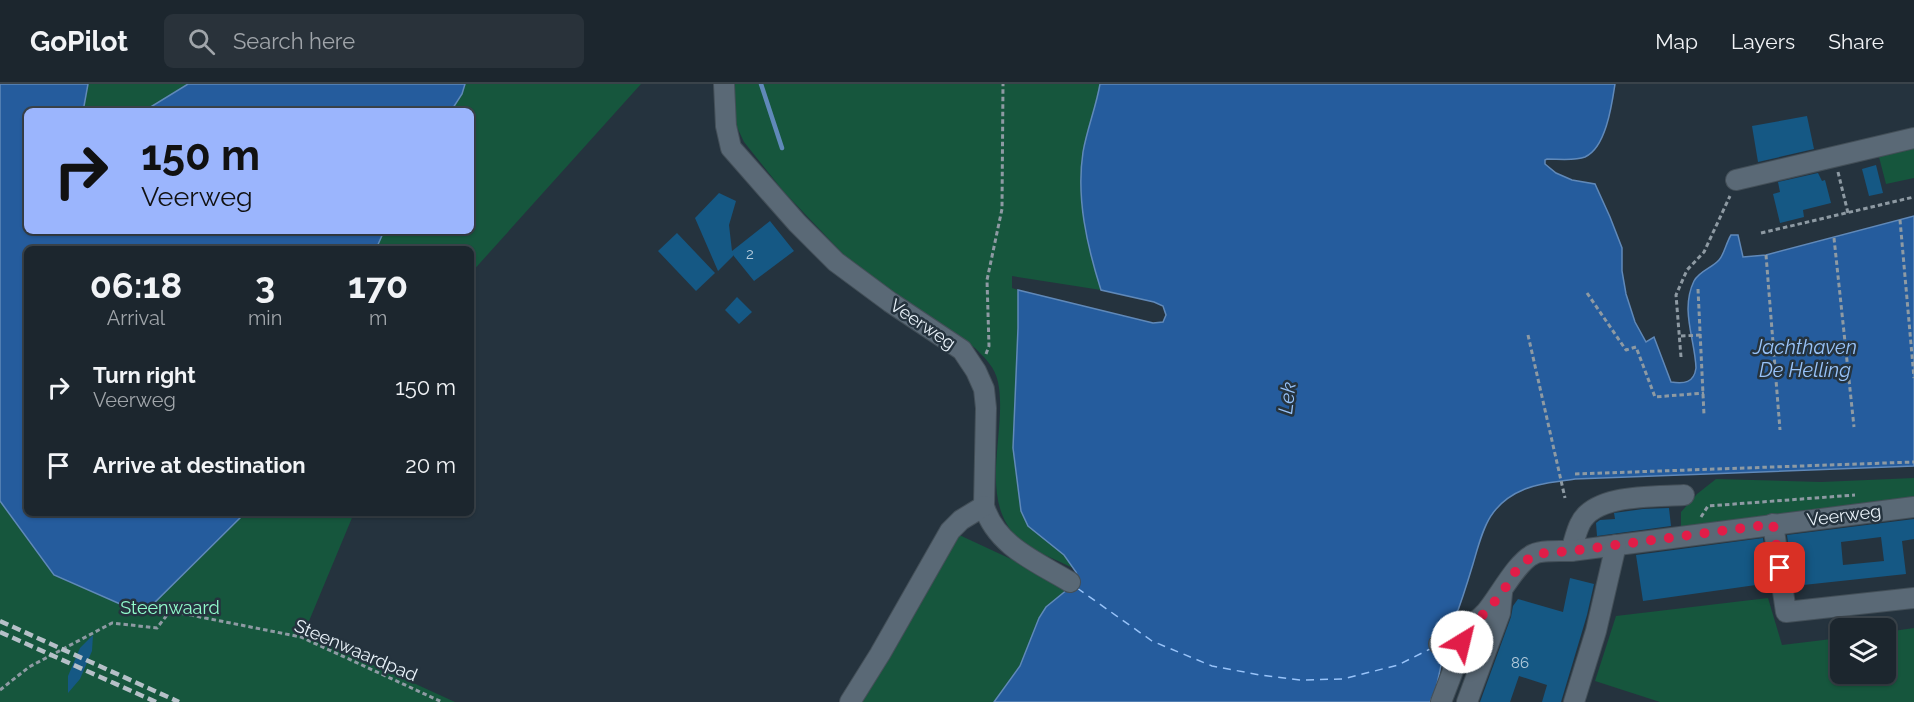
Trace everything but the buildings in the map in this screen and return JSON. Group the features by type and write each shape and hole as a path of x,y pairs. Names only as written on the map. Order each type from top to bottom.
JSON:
{"street":[{"name":"Veerweg","path":"724,84 726,126 731,147 789,215 836,262 890,302 962,350 976,371 984,389 986,408 984,506 988,520 1006,542 1070,582"},
{"path":"1736,180 1914,138"},
{"path":"1571,551 1580,522 1597,507 1616,500 1692,500"},
{"path":"850,702 950,531 961,520 984,506"},
{"name":"Veerweg","path":"1439,645 1485,613 1502,593 1517,569 1534,554 1914,507"},
{"path":"1773,524 1786,612 1914,598"},
{"path":"1574,702 1596,631 1616,545"},
{"name":"Veerweg","path":"1467,702 1500,613 1502,593"},
{"path":"1441,702 1459,655 1465,629"}],"path":[{"path":"976,371 984,363 989,346 987,280 1002,208 1003,84"},
{"path":"1834,158 1848,213"},
{"path":"1681,357 1676,295 1687,270 1704,252 1736,180"},
{"path":"1761,233 1914,197"},
{"path":"1900,220 1914,378"},
{"path":"1834,238 1854,427"},
{"path":"1766,255 1780,430"},
{"path":"1698,289 1704,415"},
{"path":"1587,292 1626,350 1636,347 1655,397 1704,393"},
{"path":"1528,335 1565,498"},
{"path":"1681,336 1701,335"},
{"path":"1575,474 1914,462"},
{"path":"1692,500 1708,506 1855,495"},
{"path":"1690,536 1708,506"},
{"name":"Steenwaardpad","path":"0,690 28,667 112,624 157,628 170,611 301,637 442,702"}],"green space":[{"name":"Steenwaard","path":"0,84 641,84 474,270 474,246 24,246 24,516 353,516 304,633 455,702 0,702"},
{"path":"733,84 1100,84 1083,152 1081,187 1087,239 1101,290 1012,276 1012,288 1018,290 1013,448 1021,511 1028,526 1064,555 1073,568 1023,542 1005,521 996,483 1000,401 997,377 989,363 975,348 863,272 784,192 744,142 736,125"},
{"path":"1914,143 1914,178 1886,184 1879,157"},
{"path":"1914,478 1914,499 1681,527 1681,512 1697,494 1716,479 1821,482"},
{"path":"955,533 1013,560 1066,590 1046,607 1039,618 1020,666 994,702 853,702"},
{"path":"1768,598 1782,645 1830,639 1830,684 1896,684 1896,631 1914,628 1914,702 1660,702 1595,681 1616,616"}],"water":[{"path":"0,84 88,84 84,108 24,108 24,234 383,234 377,246 24,246 24,516 242,516 143,614 54,575 0,501"},
{"path":"188,84 465,84 462,94 453,108 149,108"},
{"path":"1100,84 1615,84 1607,125 1598,145 1592,152 1577,159 1547,159 1545,164 1556,173 1572,180 1595,184 1622,248 1622,271 1626,294 1635,322 1646,342 1654,337 1671,382 1680,383 1691,380 1695,373 1695,357 1688,314 1690,292 1696,278 1721,258 1731,235 1738,235 1743,257 1766,255 1914,216 1914,466 1575,479 1525,489 1503,502 1489,519 1454,621 1436,632 1443,656 1436,689 1430,702 994,702 1020,666 1039,618 1046,607 1079,580 1064,555 1028,526 1021,511 1013,448 1018,290 1153,323 1163,322 1166,315 1163,306 1154,302 1101,290 1096,273 1084,222 1081,169"}],"waterway":[{"path":"761,84 782,148"}],"ferry route":[{"path":"1077,588 1152,641 1212,666 1260,675 1301,680 1343,679 1398,665 1430,649"}],"railway":[{"path":"0,621 179,702"},
{"path":"0,632 156,702"}],"route":[{"path":"1462,642 1465,629 1485,613 1502,593 1517,569 1534,554 1773,524 1780,568"}],"water label":[{"name":"Jachthaven De Helling","path":"1805,358"},
{"name":"Lek","path":"1287,398"}]}
